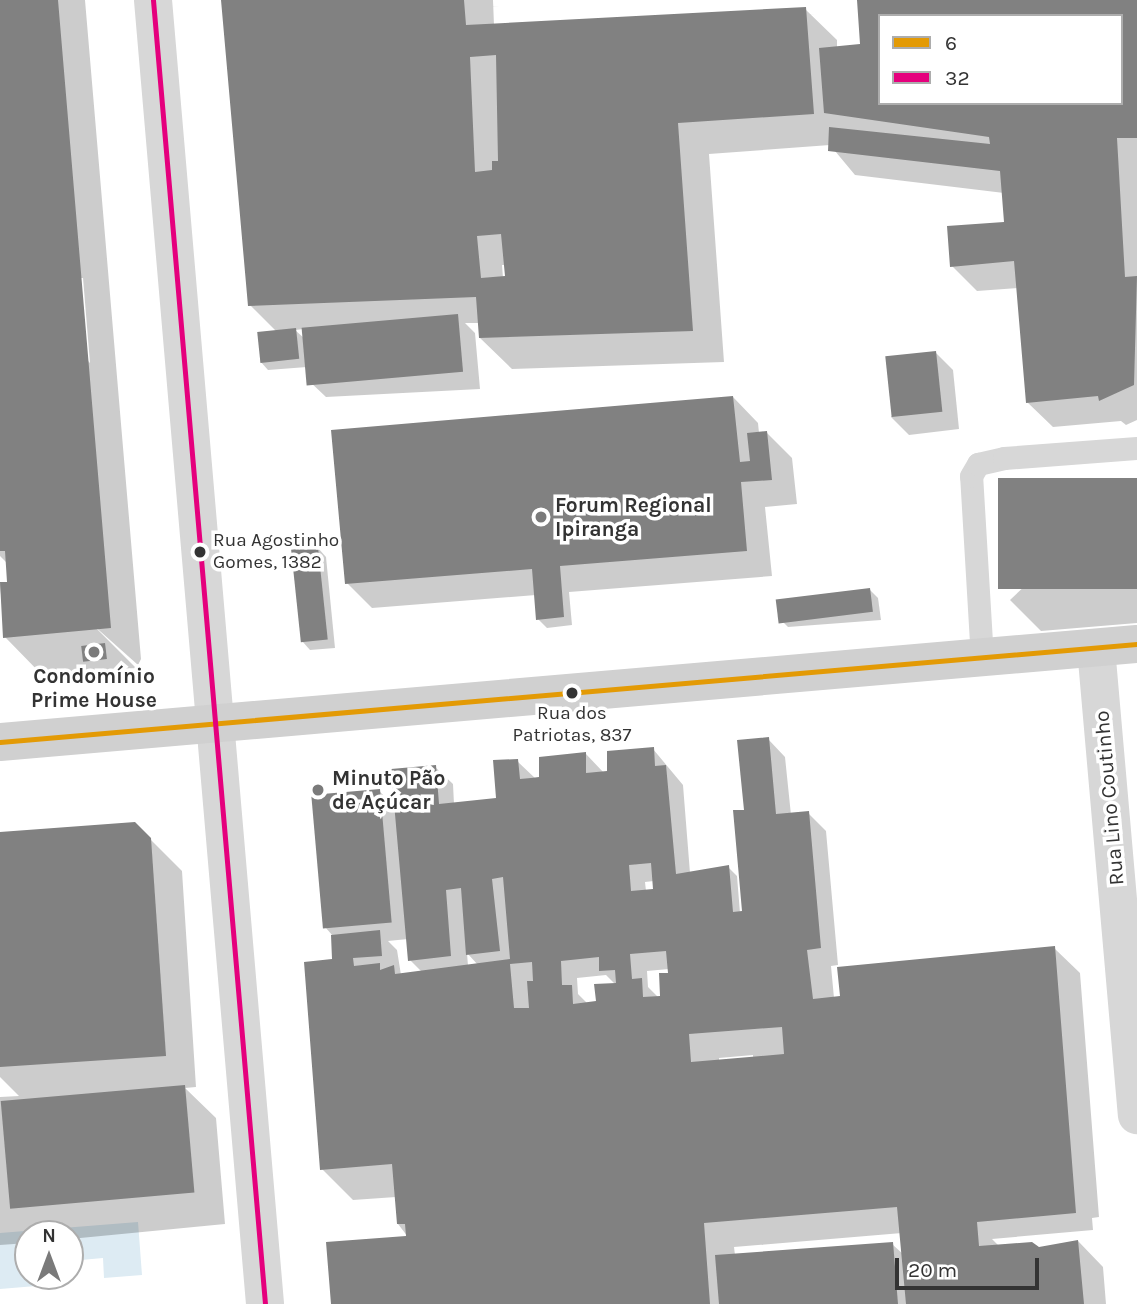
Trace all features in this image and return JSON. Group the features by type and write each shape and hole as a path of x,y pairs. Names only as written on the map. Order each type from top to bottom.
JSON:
{"main road":[{"path":"0,742 1137,644"}],"street":[{"path":"153,0 265,1304"},
{"name":"Rua Lino Coutinho","path":"1096,648 1137,1115"}],"lane":[{"path":"982,659 971,476 978,464 1004,458 1137,448"}],"shaded area":[{"path":"138,1222 142,1275 104,1278 103,1258 84,1260 84,1226"},
{"path":"14,1232 14,1288 0,1289 0,1233"}],"building":[{"path":"0,0 58,0 111,628 3,638 0,582 7,582 5,551 0,551"},
{"path":"221,0 464,0 466,25 806,7 814,114 678,123 693,331 479,338 476,297 248,306","holes":["496,55 498,161 492,161 492,170 475,172 470,57","501,234 505,276 481,278 477,236"]},
{"path":"857,0 1137,0 1137,138 1117,138 1125,277 1137,276 1134,385 1099,401 1098,396 1026,403 1014,261 950,267 947,226 1004,222 1000,171 828,151 829,127 990,144 989,137 824,113 819,48 860,44"},
{"path":"458,314 463,372 307,385 302,328"},
{"path":"296,328 299,359 260,363 257,332"},
{"path":"936,351 942,412 892,417 885,356"},
{"name":"Forum Regional Ipiranga","path":"733,396 740,462 750,461 747,433 767,431 772,480 741,482 747,551 560,566 564,617 536,620 532,569 345,584 331,430"},
{"path":"998,478 1137,478 1137,589 998,589"},
{"path":"318,547 328,639 301,642 291,550"},
{"path":"870,588 873,612 779,623 776,600"},
{"name":"Condomínio Prime House","path":"105,643 107,659 83,662 81,646"},
{"path":"769,737 776,814 809,811 821,948 807,950 813,999 840,996 837,967 1055,946 1076,1213 977,1222 979,1246 1032,1242 1039,1247 1078,1240 1084,1304 906,1304 897,1207 704,1223 710,1304 331,1304 326,1242 406,1236 405,1224 397,1224 392,1164 320,1170 304,962 332,959 331,935 380,930 382,956 353,958 354,966 380,963 380,970 394,965 395,974 510,959 503,877 492,879 500,951 466,955 461,888 446,890 451,956 408,961 391,769 436,765 439,804 496,798 493,760 518,759 520,779 539,777 539,757 586,752 586,773 607,771 607,751 654,747 655,766 666,765 676,874 729,865 733,912 742,911 733,810 744,810 737,740","holes":["651,863 653,889 631,891 629,865","666,951 668,973 659,973 660,996 643,997 642,978 632,979 630,954","599,957 599,971 615,970 616,983 594,984 596,1001 573,1004 572,985 562,985 561,961","532,962 533,981 527,981 529,1008 514,1008 510,964","782,1027 784,1054 691,1062 689,1034"]},
{"path":"380,789 392,922 323,929 311,795"},
{"path":"135,822 151,838 166,1056 0,1067 0,832"},
{"path":"185,1085 194,1193 10,1209 1,1101"},
{"path":"893,1242 898,1304 719,1304 715,1255"}],"transit line":[{"name":"32","path":"153,0 265,1304"},
{"name":"6","path":"0,742 1137,644"}],"place":[{"name":"Forum Regional Ipiranga","path":"541,517"},
{"name":"Rua Agostinho Gomes, 1382","path":"200,552"},
{"name":"Condomínio Prime House","path":"94,652"},
{"name":"Rua dos Patriotas, 837","path":"572,693"},
{"name":"Minuto Pão de Açúcar","path":"318,790"}]}
